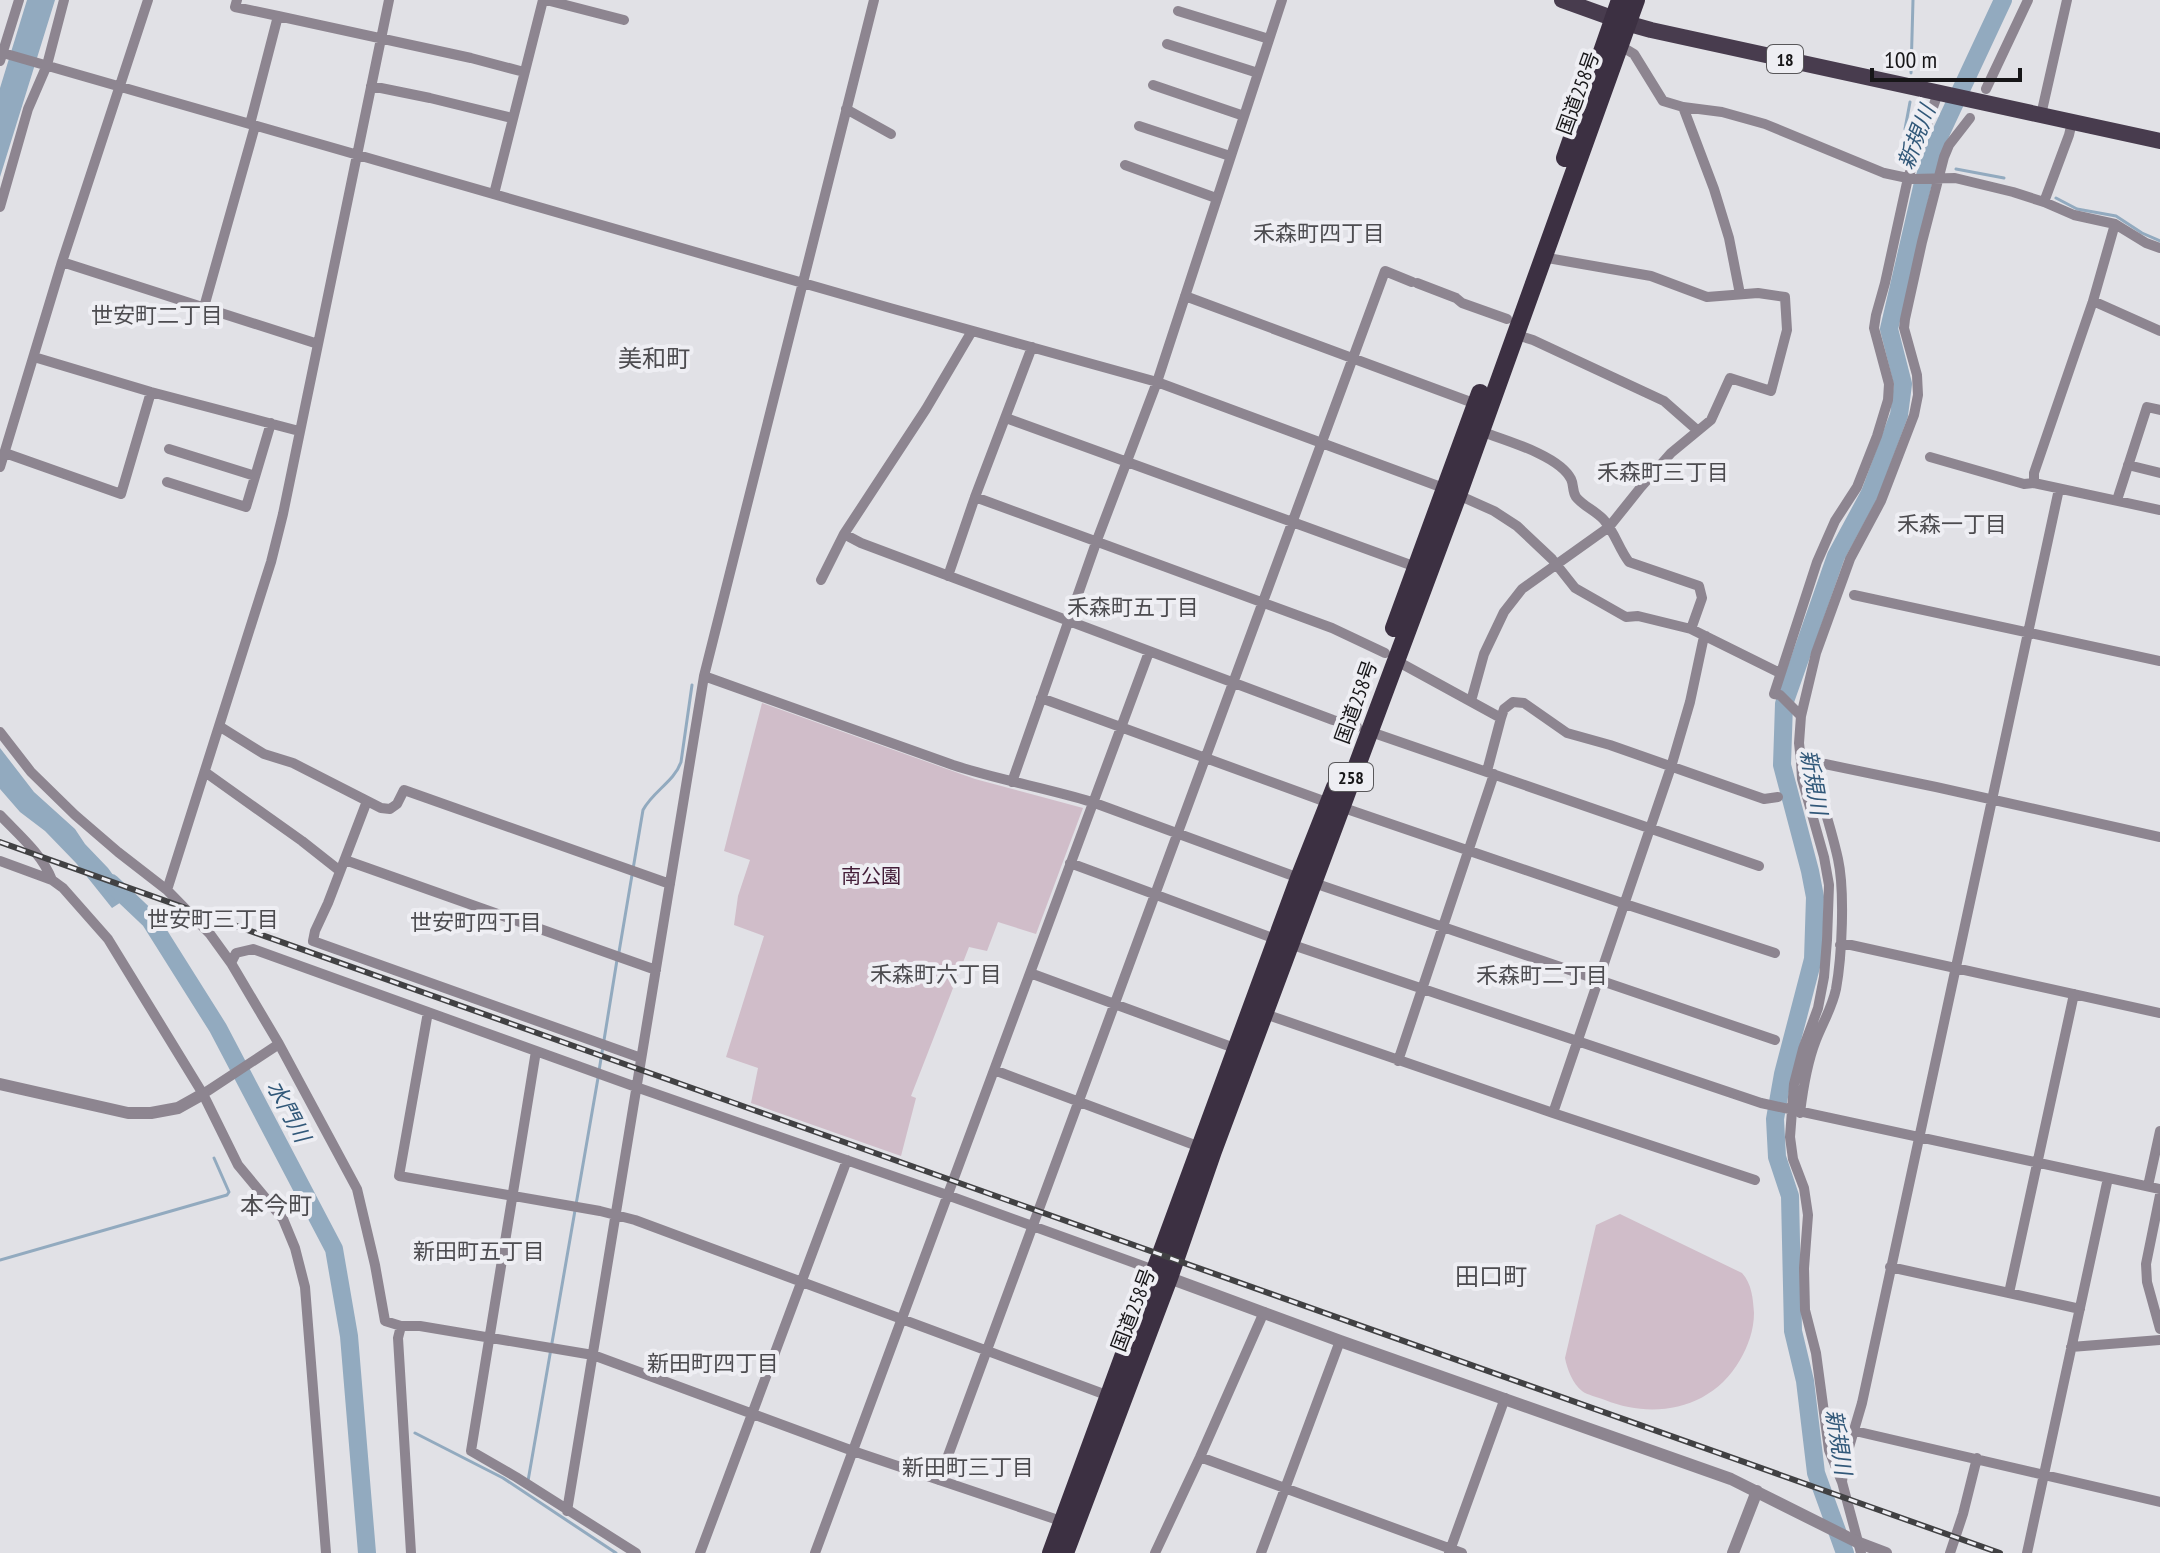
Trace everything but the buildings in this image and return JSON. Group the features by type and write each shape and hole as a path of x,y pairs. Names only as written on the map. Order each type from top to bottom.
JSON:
{"highway":[{"name":"国道258号","path":"1065,1553 1162,1274 1200,1147 1237,1049 1284,942 1390,657 1451,492 1476,404 1542,257 1619,45 1620,0"},
{"name":"国道258号","path":"1390,657 1416,567 1480,431 1511,326 1619,21 1636,0"},
{"name":"国道258号","path":"1051,1553 1109,1396 1213,1151 1265,1014 1284,942"}],"main road":[{"name":"18","path":"1562,0 1619,21 2160,141"}],"street":[{"path":"19,0 4,56 43,64 1157,382 1451,492 1506,518 1557,565 1575,588 1626,617 1638,616 1691,629 1780,673"},
{"path":"0,207 64,0"},
{"path":"0,467 62,262 148,0"},
{"path":"237,0 235,7 524,72"},
{"path":"167,890 271,562 389,0"},
{"path":"494,194 544,0 624,20"},
{"path":"567,1511 704,676 874,0"},
{"path":"1012,782 1097,540 1157,382 1282,0"},
{"path":"1986,89 2028,0"},
{"path":"2041,115 2067,0"},
{"path":"1178,11 1269,39"},
{"path":"204,307 253,125 278,16"},
{"path":"1167,44 1258,73"},
{"path":"1619,45 1634,54 1663,101 1765,124 1866,166 1910,178 1955,178 1979,182 2044,202 2074,215 2115,224 2160,248"},
{"path":"1153,85 1244,116"},
{"path":"371,86 512,118"},
{"path":"1800,716 1780,695 1774,694 1817,562 1835,521 1857,487 1888,400 1889,384 1874,328 1918,146 1941,94"},
{"path":"1683,107 1729,238 1740,294"},
{"path":"846,109 891,134"},
{"path":"1793,1111 1816,1041 1832,1007 1840,945 1841,884 1838,860 1799,743 1800,716 1816,653 1850,559 1881,501 1914,415 1918,395 1917,375 1904,328 1905,319 1936,178 1949,145 1970,118"},
{"path":"2044,202 2072,122"},
{"path":"1139,126 1230,156"},
{"path":"1125,165 1216,198"},
{"path":"2034,483 2034,473 2093,301 2115,224"},
{"path":"1471,701 1484,654 1504,612 1522,589 1609,527 1671,453 1711,420 1730,378 1771,391 1787,330 1785,297 1758,293 1707,297 1651,276 1542,257"},
{"path":"62,262 318,344"},
{"path":"939,1480 1385,271 1456,298 1533,340 1664,401 1697,430"},
{"path":"1185,296 1476,404"},
{"path":"2093,301 2160,331"},
{"path":"821,580 844,534 926,409 972,331"},
{"path":"948,576 1032,347"},
{"path":"34,357 299,431"},
{"path":"5,453 121,494 151,392"},
{"path":"2117,500 2147,407 2160,410"},
{"path":"1006,418 1416,567"},
{"path":"167,482 246,507 271,423"},
{"path":"1480,431 1547,457 1570,477 1573,493 1603,518 1629,562 1699,586 1702,598 1691,629"},
{"path":"169,449 255,476"},
{"path":"1930,457 2024,484 2034,483 2160,510"},
{"path":"2128,465 2160,473"},
{"path":"1842,1482 1844,1464 1862,1403 2059,489"},
{"path":"975,497 1332,628 1501,718"},
{"path":"844,534 1149,652 1759,866"},
{"path":"1854,595 2160,661"},
{"path":"1553,1113 1671,767 1706,636"},
{"path":"815,1553 1149,652"},
{"path":"704,676 985,775 1092,802 1442,928 1775,1040"},
{"path":"1041,698 1335,805 1775,953"},
{"path":"1398,1061 1468,851 1490,773 1501,718 1504,709 1513,702 1524,703 1567,733 1764,799 1778,797"},
{"path":"219,726 264,754 293,763 381,808 390,809 397,804 404,790 670,884"},
{"path":"0,732 31,772 75,815 167,890 210,934 231,963 357,1189 385,1321 593,1355 853,1451 1061,1521"},
{"path":"1806,763 1839,767 2160,837"},
{"path":"1806,763 1802,779 1829,885 1827,940 1820,998 1794,1084 1790,1137 1808,1215 1805,1310 1816,1353 1829,1450 1842,1482 1855,1544"},
{"path":"205,772 340,871"},
{"path":"367,801 313,941 641,1058"},
{"path":"0,815 31,848 52,880"},
{"path":"345,860 656,970"},
{"path":"0,861 52,880 63,888 108,939 208,1092 238,1165 283,1219 295,1248 305,1287 326,1553"},
{"path":"1070,863 1284,942 1766,1104 2148,1186 2160,1192 2146,1264 2147,1282 2160,1329"},
{"path":"1840,945 2160,1013"},
{"path":"231,963 236,953 253,949 947,1195 1340,1341 1731,1479 1815,1520 1855,1544 1886,1553"},
{"path":"1030,973 1237,1049"},
{"path":"2009,1293 2074,994"},
{"path":"428,1012 399,1176 616,1214 1109,1396"},
{"path":"1265,1014 1755,1180"},
{"path":"0,1084 128,1113 151,1113 178,1108 277,1046"},
{"path":"536,1051 471,1451 636,1553"},
{"path":"994,1070 1200,1147"},
{"path":"2148,1186 2160,1131"},
{"path":"700,1553 847,1160"},
{"path":"2027,1553 2108,1178"},
{"path":"1890,1267 2080,1309"},
{"path":"1155,1553 1264,1312"},
{"path":"401,1326 398,1338 411,1553"},
{"path":"2071,1347 2160,1340"},
{"path":"1261,1553 1340,1341"},
{"path":"1450,1551 1505,1398"},
{"path":"1855,1431 2160,1502"},
{"path":"1200,1457 1462,1553"},
{"path":"1950,1553 1977,1458"},
{"path":"1733,1553 1757,1491"}],"green space":[{"name":"南公園","path":"762,703 975,779 1083,808 1036,934 998,922 987,951 969,947 911,1096 916,1098 901,1156 751,1103 758,1068 726,1057 764,936 734,925 738,896 750,860 724,851"},
{"path":"1620,1214 1742,1273 1748,1282 1754,1313 1752,1332 1740,1360 1714,1390 1680,1406 1643,1409 1624,1406 1584,1392 1569,1371 1565,1358 1596,1225"}],"water":[{"path":"27,0 55,0 0,177 0,88"},
{"path":"0,748 34,792 75,829 129,897 112,908 76,863 45,831 20,812 0,789"}],"waterway":[{"path":"1911,73 1913,0"},
{"name":"新規川","path":"1845,1553 1816,1473 1805,1381 1793,1331 1790,1196 1777,1157 1775,1119 1783,1074 1813,959 1815,897 1782,765 1784,704 1836,556 1870,493 1899,415 1903,384 1889,329 1922,187 1932,152 2003,0"},
{"path":"1910,102 1905,129 1912,141 1911,147"},
{"path":"1956,169 2004,178"},
{"path":"2056,198 2077,209 2116,216 2160,241"},
{"path":"619,952 643,810 674,775 681,762 692,685"},
{"name":"水門川","path":"111,883 150,920 218,1028 334,1249 349,1336 367,1553"},
{"path":"599,1071 617,960"},
{"path":"528,1481 598,1078"},
{"path":"0,1260 227,1195 229,1192 214,1158"},
{"path":"415,1433 503,1478 616,1553"}],"railway":[{"path":"0,842 2000,1553"}],"district":[{"name":"禾森町四丁目","path":"1319,233"},
{"name":"世安町二丁目","path":"157,315"},
{"name":"美和町","path":"654,358"},
{"name":"禾森町三丁目","path":"1663,472"},
{"name":"禾森一丁目","path":"1952,524"},
{"name":"禾森町五丁目","path":"1133,607"},
{"name":"世安町三丁目","path":"213,919"},
{"name":"世安町四丁目","path":"476,922"},
{"name":"禾森町六丁目","path":"936,974"},
{"name":"禾森町二丁目","path":"1542,975"},
{"name":"本今町","path":"276,1205"},
{"name":"新田町五丁目","path":"479,1251"},
{"name":"田口町","path":"1491,1276"},
{"name":"新田町四丁目","path":"713,1363"},
{"name":"新田町三丁目","path":"968,1467"}]}
